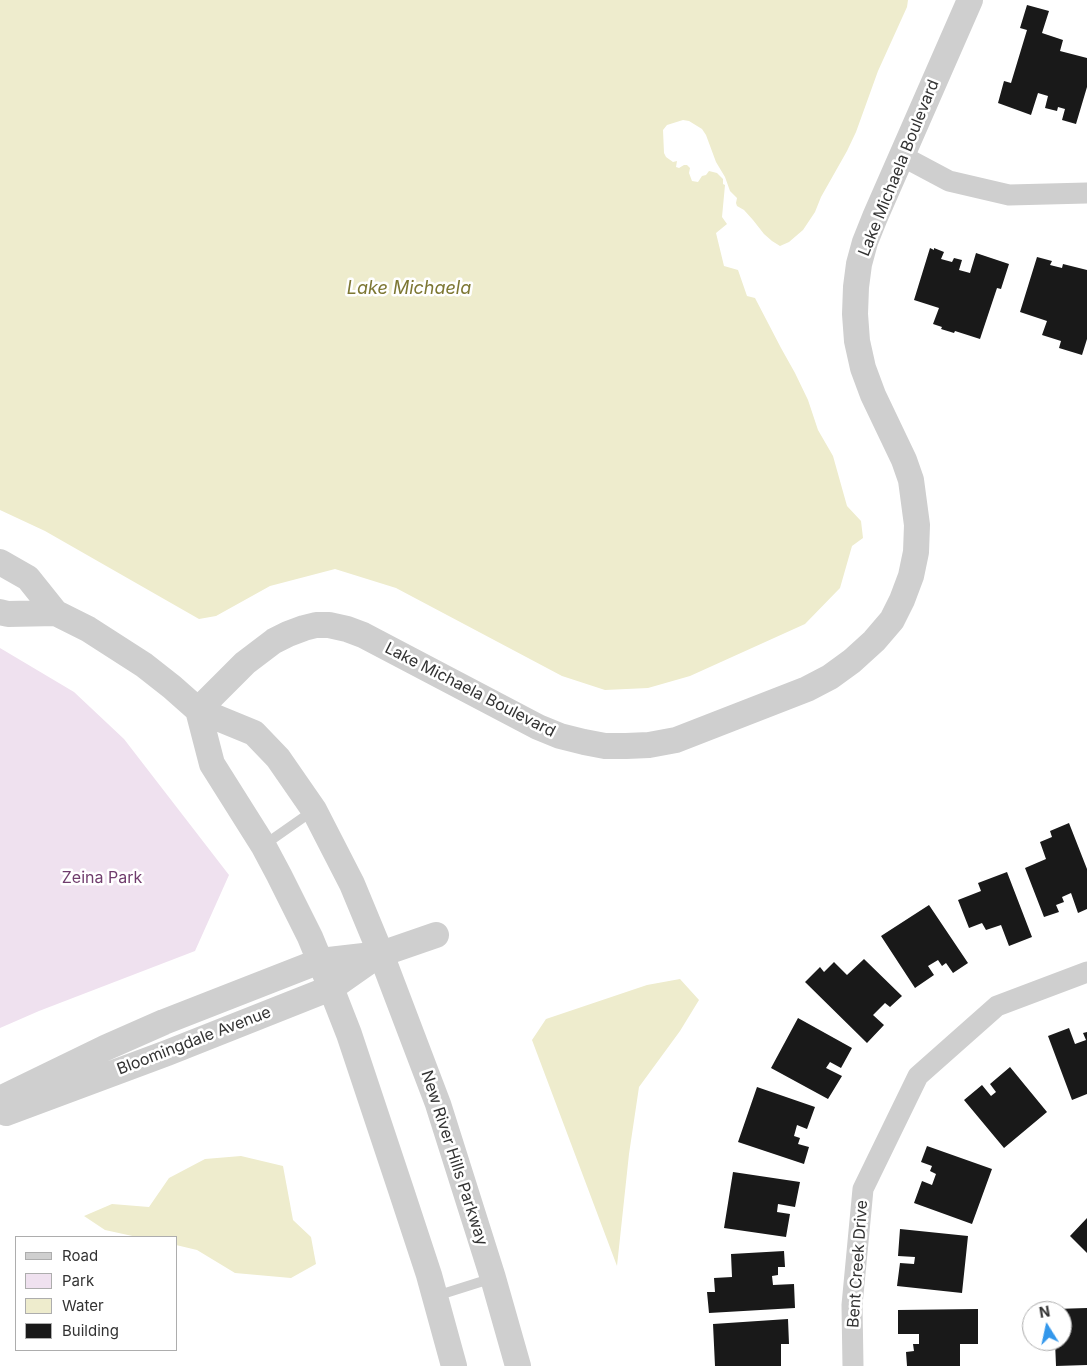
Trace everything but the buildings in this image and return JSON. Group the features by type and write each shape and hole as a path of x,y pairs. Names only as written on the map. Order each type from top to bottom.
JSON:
{"street":[{"name":"Lake Michaela Boulevard","path":"198,710 245,664 274,641 288,634 316,625 329,625 362,635 538,728 560,736 605,746 649,746 676,740 807,689 830,677 852,661 874,641 892,620 908,584 916,552 917,525 911,480 904,460 873,395 863,368 857,341 855,314 859,264 865,242 970,0"},
{"path":"902,156 950,181 1009,195 1087,193"},
{"path":"0,562 28,578 56,613 88,629 131,656 172,687 198,710 254,734 278,758 314,810 352,884 381,954"},
{"path":"0,612 8,614 56,613"},
{"path":"198,710 212,764 263,845 296,907 331,988 352,1044 435,1297 454,1366"},
{"name":"Bloomingdale Avenue","path":"0,1099 105,1048 164,1022 320,961 381,954 436,935"},
{"name":"Bloomingdale Avenue","path":"0,1115 167,1053 331,988 381,954"},
{"name":"New River Hills Parkway","path":"381,954 438,1104 493,1278 518,1366"},
{"name":"Bent Creek Drive","path":"853,1366 852,1306 863,1189 918,1076 997,1006 1087,972"}],"lane":[{"path":"263,845 314,810"},
{"path":"435,1297 493,1278"}],"green space":[{"name":"Zeina Park","path":"0,648 74,692 124,739 229,875 195,951 0,1028"}],"water":[{"name":"Lake Michaela","path":"0,0 908,0 907,7 878,71 856,132 847,151 821,197 815,212 803,230 789,242 780,246 772,241 744,210 737,206 737,198 730,191 702,129 689,121 683,120 667,125 663,130 664,153 666,157 673,162 677,161 676,167 679,168 687,165 690,168 689,173 692,181 698,182 709,171 717,173 723,179 723,184 725,185 722,217 727,224 716,233 724,266 738,270 747,296 755,298 795,373 808,400 818,430 833,456 847,506 861,521 863,538 852,546 840,588 805,624 690,676 648,688 605,690 562,676 396,588 335,569 270,586 216,616 199,619 45,531 0,510"},
{"path":"680,979 699,1000 680,1031 639,1087 629,1154 617,1266 532,1040 546,1019 647,985"},
{"path":"241,1156 283,1166 293,1220 311,1237 316,1264 291,1278 235,1273 197,1250 178,1245 178,1236 132,1236 105,1230 84,1216 112,1204 149,1207 169,1178 205,1159"}]}
